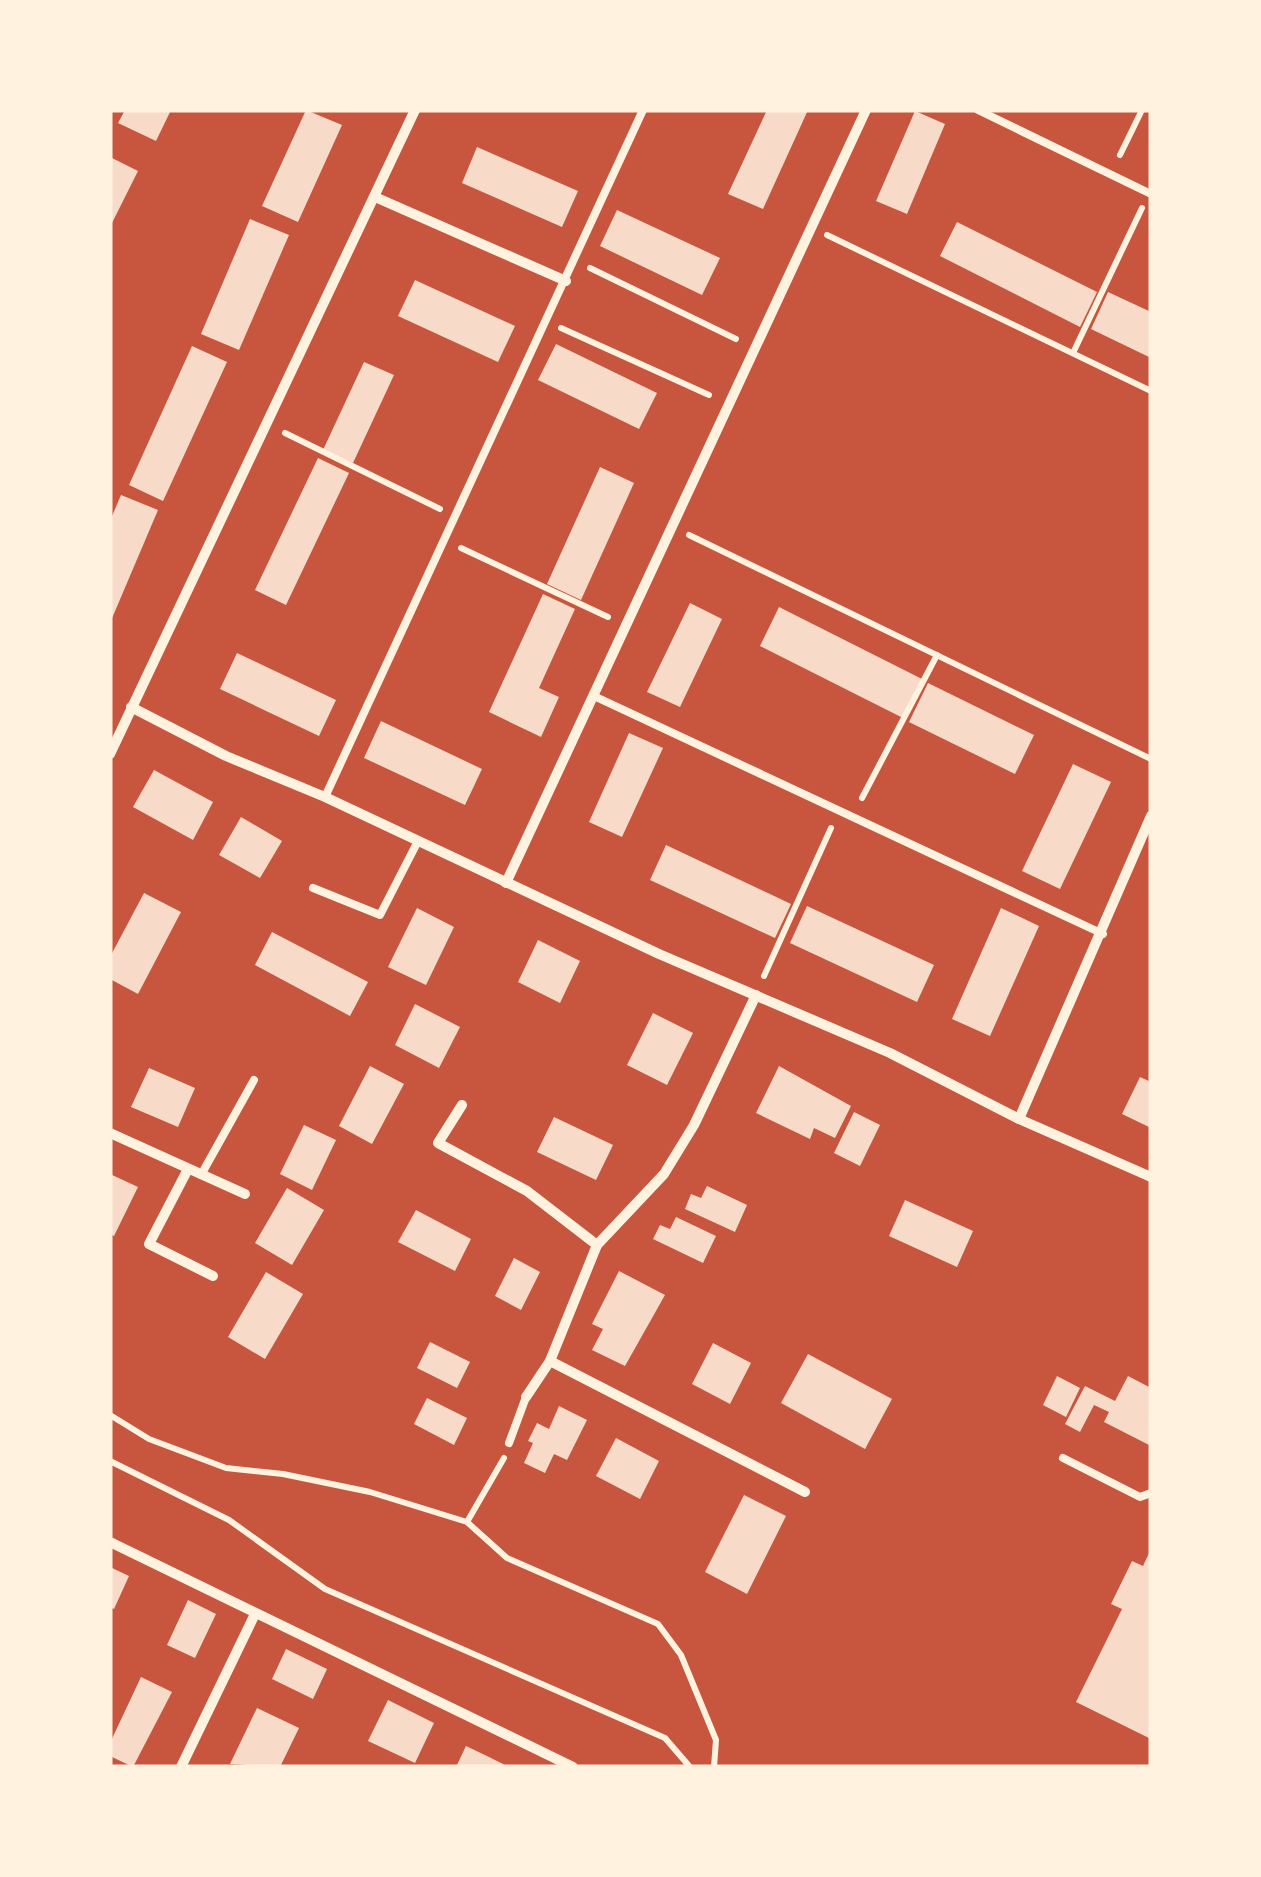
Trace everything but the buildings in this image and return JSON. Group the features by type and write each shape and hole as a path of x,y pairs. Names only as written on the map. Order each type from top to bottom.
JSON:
{"street":[{"path":"110,754 415,110"},
{"path":"506,883 596,697 866,110"},
{"path":"375,196 566,282"},
{"path":"131,707 226,756 325,796 506,883 890,1053 1018,1118 1151,1177"},
{"path":"1018,1118 1103,934 1151,816"},
{"path":"526,1397 550,1361 597,1245 664,1174 694,1125 756,995"},
{"path":"462,1105 438,1142 526,1192 597,1245"},
{"path":"110,1133 245,1194"},
{"path":"188,1169 149,1244 214,1276"},
{"path":"550,1361 804,1492"},
{"path":"110,1542 573,1767"},
{"path":"181,1767 254,1614"}],"lane":[{"path":"325,796 643,110"},
{"path":"978,110 1150,194"},
{"path":"596,697 1103,934"},
{"path":"312,888 380,915 418,841"},
{"path":"201,1175 254,1080"},
{"path":"510,1442 526,1397"},
{"path":"1064,1458 1140,1496 1151,1493"}],"path":[{"path":"1110,174 1142,110"},
{"path":"1073,353 1150,194"},
{"path":"812,228 1151,391"},
{"path":"575,260 755,349"},
{"path":"546,321 730,405"},
{"path":"269,425 454,516"},
{"path":"673,528 1151,759"},
{"path":"443,540 628,626"},
{"path":"852,817 937,655"},
{"path":"756,995 839,811"},
{"path":"110,1416 148,1439 226,1468 283,1474 370,1492 466,1522 507,1558 658,1624 681,1655 716,1740 714,1767"},
{"path":"466,1522 510,1442"},
{"path":"110,1461 229,1520 325,1590 665,1738 690,1767"}]}
